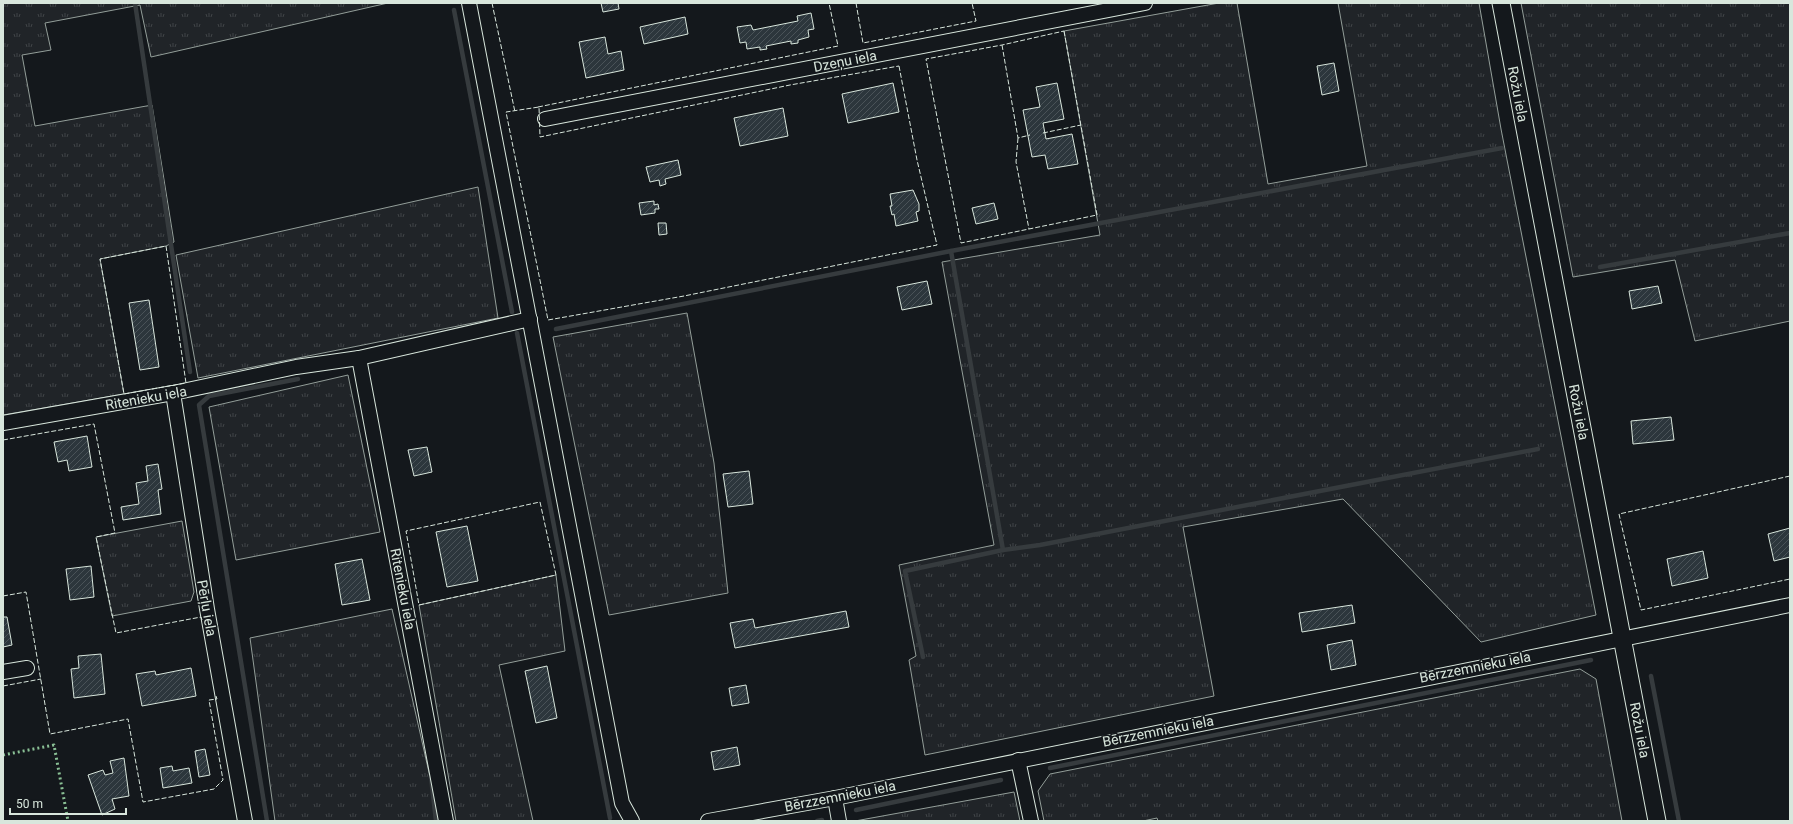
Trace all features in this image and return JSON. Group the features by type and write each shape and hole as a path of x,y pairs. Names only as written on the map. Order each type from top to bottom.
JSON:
{"street":[{"path":"469,3 622,803 632,821"},
{"name":"Dzeņu iela","path":"545,119 1145,3"},
{"name":"Rožu iela","path":"1501,3 1615,639 1657,821"},
{"name":"Ritenieku iela","path":"3,423 173,394 296,367 359,358 530,320"},
{"name":"Ritenieku iela","path":"359,358 446,821"},
{"name":"Pērļu iela","path":"173,394 207,609 245,821"},
{"name":"Bērzzemnieku iela","path":"708,821 835,798 1615,639 1790,605"},
{"path":"3,672 27,668"},
{"path":"1018,760 1031,821"},
{"path":"835,798 839,821"}],"green space":[{"path":"3,3 388,3 151,57 140,5 45,23 51,50 22,55 35,126 152,105 174,242 166,246 100,259 124,394 3,415"},
{"path":"1219,3 1237,3 1268,184 1367,166 1338,3 1479,3 1501,129 1596,615 1481,642 1343,499 1183,527 1214,696 925,755 909,660 916,656 899,565 994,545 942,262 1100,235 1064,31"},
{"path":"1521,3 1790,3 1790,321 1695,341 1675,260 1573,277"},
{"path":"478,187 498,318 198,378 176,255"},
{"path":"687,313 714,463 728,593 609,615 553,337"},
{"path":"348,375 380,532 236,560 209,407"},
{"path":"182,521 194,592 191,601 112,616 96,537"},
{"path":"556,575 565,651 499,665 533,821 456,821 419,605"},
{"path":"392,609 440,821 275,821 250,638"},
{"path":"1580,669 1596,679 1622,821 1158,821 1157,818 1143,821 1044,821 1038,791 1050,774"},
{"path":"1014,792 1020,821 855,821"}],"building":[{"path":"601,3 618,3 619,9 603,12"},
{"path":"811,13 814,29 808,30 809,37 798,40 798,43 791,44 791,41 766,46 767,49 760,50 760,47 747,49 746,42 740,43 737,27 751,25 753,30 798,21 797,16"},
{"path":"685,17 688,34 644,44 640,27"},
{"path":"605,37 608,54 621,51 624,70 586,78 579,42"},
{"path":"1334,63 1339,91 1322,95 1317,66"},
{"path":"893,83 899,112 848,123 842,94"},
{"path":"1057,83 1064,119 1043,123 1046,139 1072,134 1078,164 1048,169 1045,155 1032,157 1023,110 1040,107 1036,87"},
{"path":"783,108 788,136 740,146 734,118"},
{"path":"678,160 681,175 665,179 666,184 660,186 659,180 650,182 646,167"},
{"path":"913,190 919,204 919,211 916,212 918,221 896,226 894,214 892,215 890,206 892,206 890,194"},
{"path":"654,201 654,205 658,204 659,209 655,209 655,213 641,215 639,203"},
{"path":"994,203 998,219 976,224 972,208"},
{"path":"658,223 666,223 667,234 659,235"},
{"path":"927,281 932,304 902,310 897,287"},
{"path":"1658,286 1662,303 1632,309 1629,291"},
{"path":"149,300 159,367 140,370 129,303"},
{"path":"1671,417 1674,440 1633,444 1631,421"},
{"path":"87,436 92,467 69,471 67,460 58,462 54,442"},
{"path":"427,447 432,472 414,476 408,450"},
{"path":"158,464 162,489 158,490 161,514 123,520 121,507 139,504 136,483 148,481 146,466"},
{"path":"749,471 753,504 728,507 723,474"},
{"path":"467,526 478,581 447,587 436,532"},
{"path":"1790,528 1790,557 1774,561 1768,534"},
{"path":"1703,551 1708,578 1672,586 1667,559"},
{"path":"362,559 370,600 342,605 335,564"},
{"path":"91,566 94,597 70,600 66,569"},
{"path":"1352,605 1355,623 1302,632 1299,613"},
{"path":"846,611 849,627 735,648 730,623 753,619 755,628"},
{"path":"3,617 7,617 12,645 3,647"},
{"path":"1352,640 1356,665 1331,670 1327,645"},
{"path":"101,654 105,694 74,698 71,669 79,668 78,656"},
{"path":"547,666 557,718 536,723 525,671"},
{"path":"191,668 196,696 142,706 136,674 155,671 156,675"},
{"path":"746,685 749,703 732,706 729,688"},
{"path":"737,747 740,765 714,770 711,752"},
{"path":"205,749 210,775 199,777 195,751"},
{"path":"124,758 129,796 112,799 115,809 102,815 88,775 103,770 105,775 113,773 110,761"},
{"path":"172,766 173,771 189,768 192,783 163,788 160,768"}],"waterway":[{"path":"135,3 190,372"},
{"path":"454,10 512,312"},
{"path":"556,329 951,251 1502,148"},
{"path":"1600,267 1790,233"},
{"path":"951,251 1003,550"},
{"path":"517,333 610,818"},
{"path":"267,821 199,405 209,396 298,379"},
{"path":"923,657 905,571 1003,550 1040,545 1538,449"},
{"path":"1050,768 1591,660"},
{"path":"1651,676 1679,821"},
{"path":"431,777 436,821"},
{"path":"856,810 1001,780"},
{"path":"817,821 822,820"}],"hedge":[{"path":"3,755 54,745 68,821"}],"fence":[{"path":"492,3 515,112"},
{"path":"538,107 838,46 829,3"},
{"path":"856,3 863,43 976,21 972,3"},
{"path":"1064,31 1097,215 961,243 926,59 1002,45 1064,31"},
{"path":"1002,45 1018,138 1030,135"},
{"path":"899,66 917,160 937,245 684,296 548,320 506,112 539,107 540,137 790,85 899,66"},
{"path":"1043,133 1081,125"},
{"path":"1018,138 1016,162 1029,229"},
{"path":"166,246 186,383 124,394 100,259 166,246"},
{"path":"3,440 94,424 115,533 96,537 116,633 201,617 202,620"},
{"path":"1790,476 1619,514 1641,610 1790,579"},
{"path":"540,502 556,575 419,605 406,531 540,502"},
{"path":"3,596 26,592 50,734 128,719 143,802 214,789 223,780 209,700 217,699 216,696"},
{"path":"3,686 41,679"}]}
